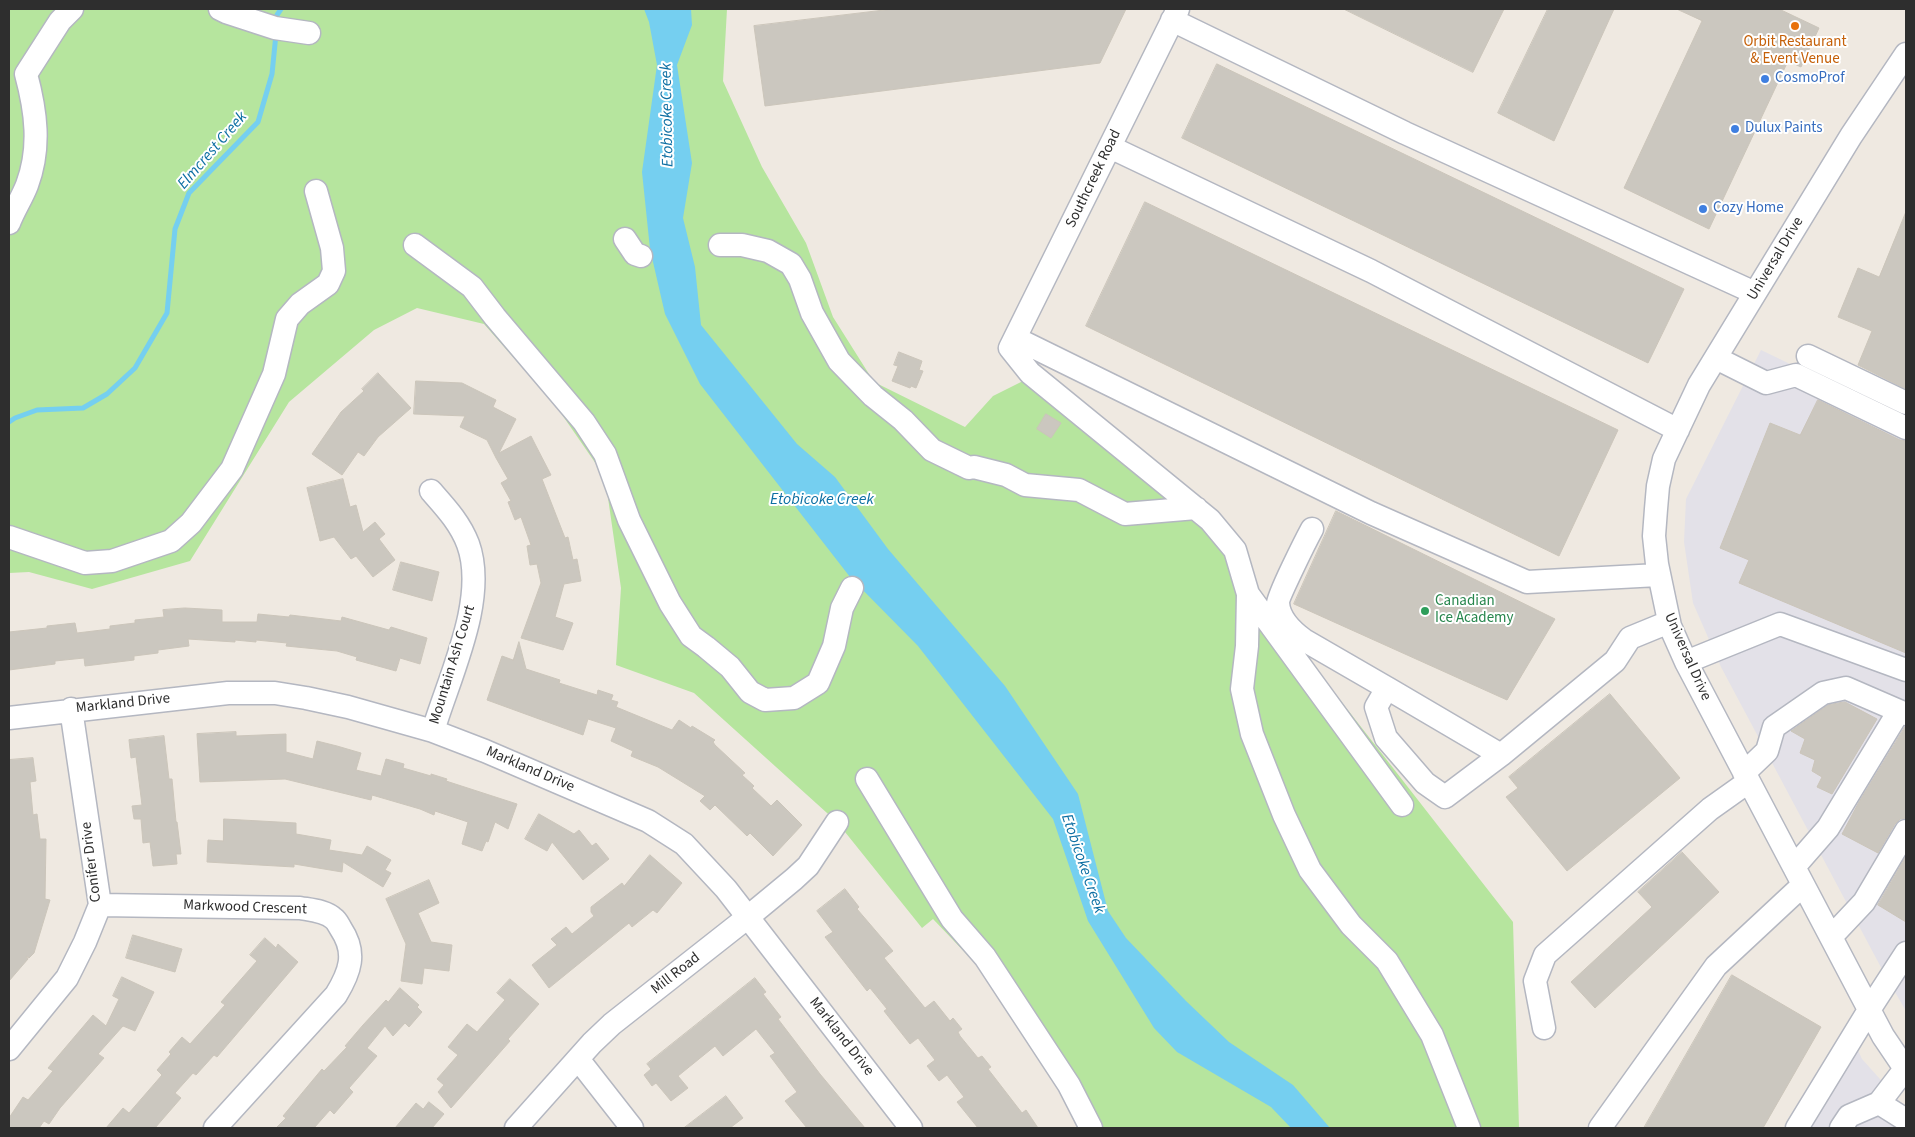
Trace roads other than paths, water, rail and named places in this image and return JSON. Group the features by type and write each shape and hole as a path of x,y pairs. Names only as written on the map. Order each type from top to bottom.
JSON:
{"street":[{"path":"9,223 33,169 35,153 35,107 26,74 60,22 72,9"},
{"path":"220,9 276,28 309,33"},
{"path":"1175,15 1406,133 1698,268 1756,292"},
{"name":"Southcreek Road","path":"1013,343 1175,15"},
{"name":"Universal Drive","path":"1906,54 1851,136 1699,386 1664,459 1658,486 1654,536 1658,575 1669,622 1686,662 1883,1036 1906,1070"},
{"path":"1110,147 1371,271 1678,430"},
{"path":"9,537 85,563 112,561 171,541 191,523 232,469 274,374 287,319 300,304 328,284 334,271 332,248 316,191"},
{"path":"625,239 635,254 642,256"},
{"path":"415,245 472,287 584,422 604,454 629,520 670,603 691,636 730,666 750,692 765,700 794,698 818,682 834,646 842,608 852,588"},
{"path":"720,245 742,245 768,252 791,264 800,279 812,313 839,361 873,396 903,420 932,450 968,468 974,467 1006,475 1025,485 1078,490 1125,514 1196,508"},
{"path":"1013,343 1030,373 1210,520 1234,550 1248,594 1402,805"},
{"path":"1013,343 1371,513 1527,582 1658,575"},
{"path":"1808,356 1906,403"},
{"path":"1716,358 1766,383 1796,375 1906,428"},
{"name":"Mountain Ash Court","path":"431,491 456,520 462,532 472,557 475,583 474,597 466,631 433,731"},
{"path":"1312,529 1278,602 1282,616 1293,632 1501,755"},
{"path":"1248,594 1242,689 1252,734 1284,815 1310,870 1352,925 1387,960 1432,1035 1469,1128"},
{"path":"1387,688 1376,707 1386,738 1425,783 1445,797 1501,755 1615,661 1630,638 1669,622"},
{"path":"1686,662 1780,624 1906,670"},
{"path":"1544,1028 1535,981 1545,955 1746,777 1767,751 1774,727 1823,693 1846,688 1903,712 1798,876 1716,966 1600,1128"},
{"name":"Markland Drive","path":"9,718 71,709 228,693 275,693 348,707 433,731 485,751 648,821 684,844 726,889 911,1128"},
{"name":"Conifer Drive","path":"9,1049 67,978 85,942 100,905 71,709"},
{"path":"867,779 952,919 985,957 1068,1084 1091,1128"},
{"name":"Mill Road","path":"516,1128 612,1024 748,917 808,866 837,822"},
{"path":"1831,937 1864,902 1906,831"},
{"name":"Markwood Crescent","path":"100,905 300,908 320,912 334,919 346,937 352,960 344,982 336,995 215,1128"},
{"path":"1797,1128 1906,953"},
{"path":"578,1059 632,1128"},
{"path":"1842,1128 1849,1116 1879,1103 1906,1070"},
{"path":"1879,1103 1906,1120"}],"water":[{"name":"Etobicoke Creek","path":"644,9 691,9 692,25 677,65 692,163 683,218 695,267 701,325 797,444 835,477 888,549 1005,686 1078,794 1108,911 1126,938 1186,1001 1229,1042 1293,1085 1330,1128 1291,1128 1271,1107 1177,1052 1154,1028 1088,921 1053,819 918,646 850,577 700,384 665,314 650,249 642,172 657,65 649,22"}],"waterway":[{"name":"Elmcrest Creek","path":"276,23 277,15 281,9"},
{"name":"Elmcrest Creek","path":"9,422 37,410 83,408 107,394 135,368 167,313 175,229 189,193 258,122 272,74 276,34"}],"place":[{"name":"Orbit Restaurant & Event Venue","path":"1795,26"},
{"name":"CosmoProf","path":"1765,79"},
{"name":"Dulux Paints","path":"1735,129"},
{"name":"Cozy Home","path":"1703,209"},
{"name":"Canadian Ice Academy","path":"1425,611"}]}
